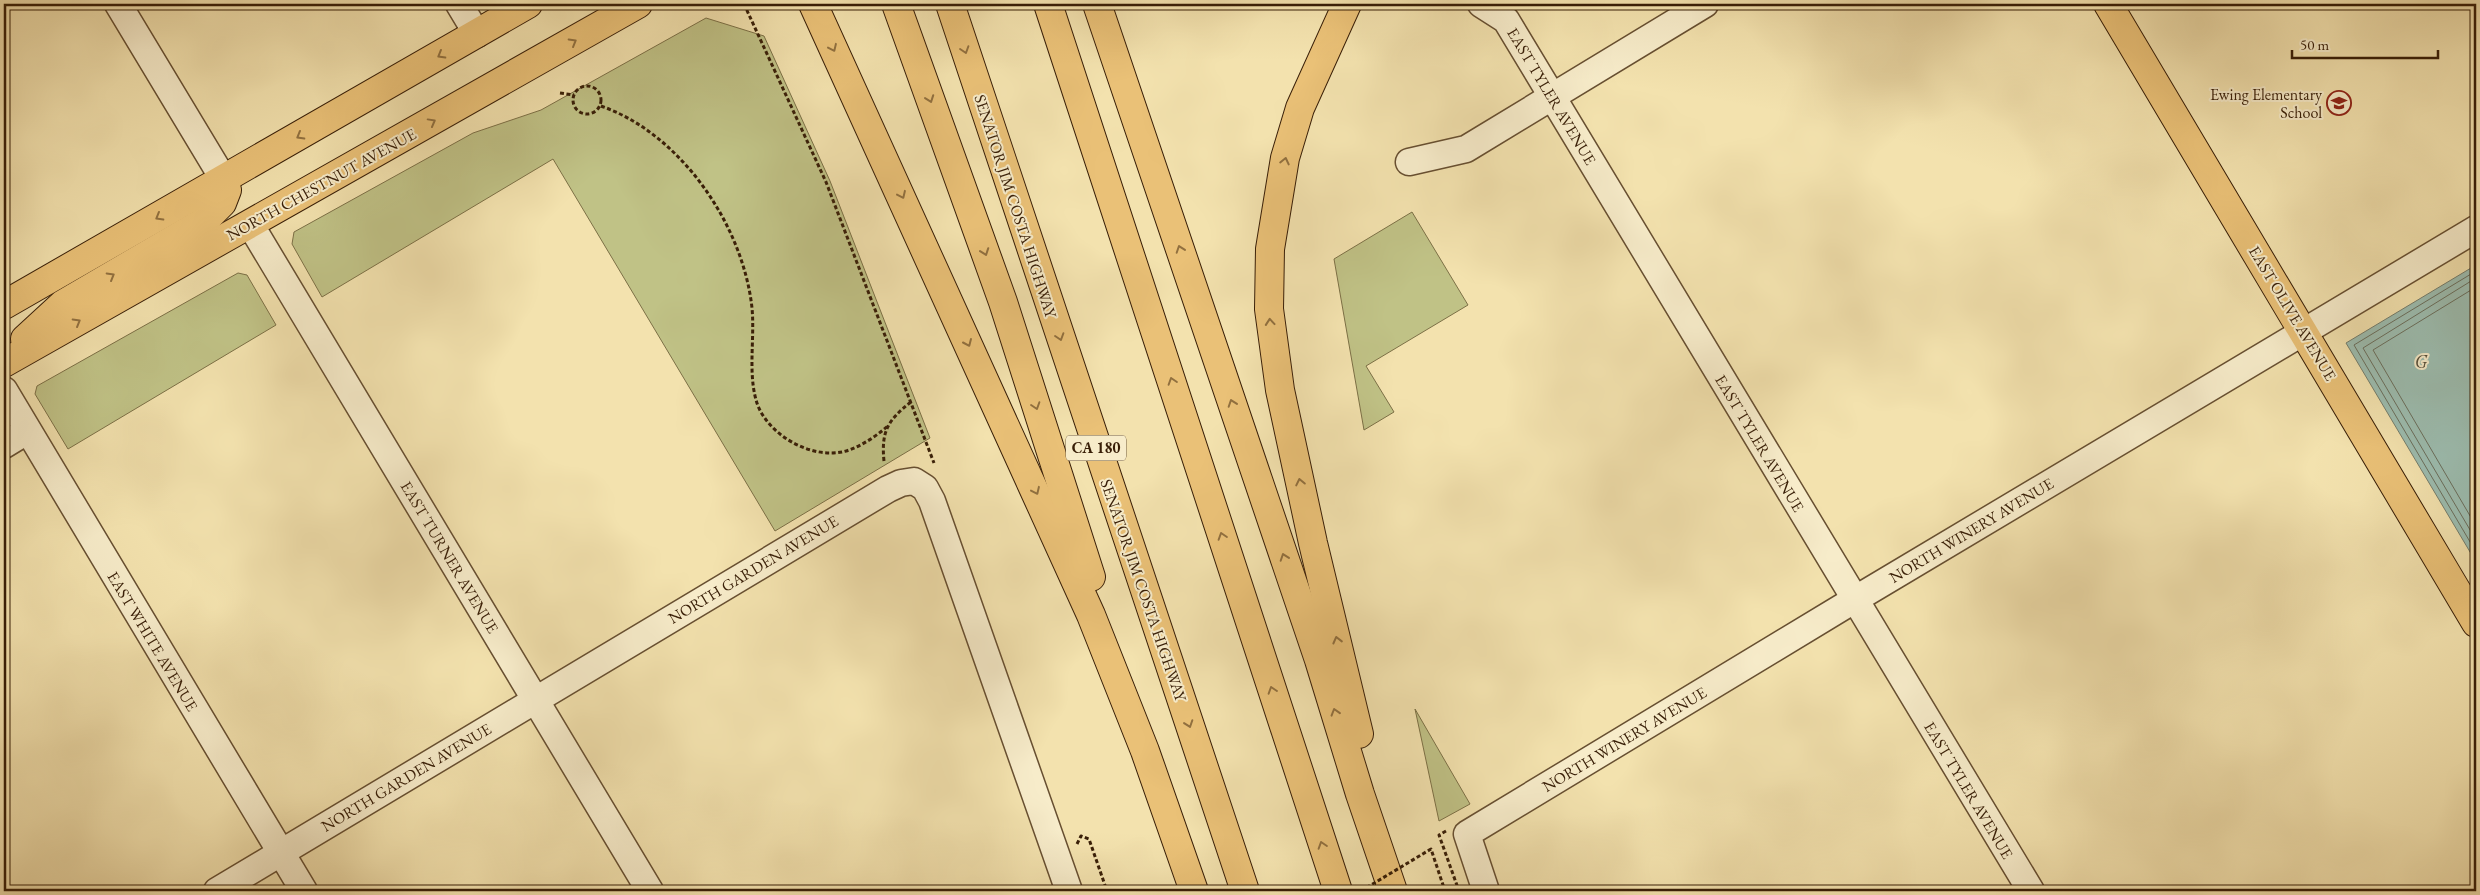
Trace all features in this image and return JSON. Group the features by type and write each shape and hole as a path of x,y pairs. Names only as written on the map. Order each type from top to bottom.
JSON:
{"main road":[{"path":"4,305 528,4"},
{"name":"NORTH CHESTNUT AVENUE","path":"4,363 638,4"},
{"path":"813,4 1091,615 1145,751"},
{"path":"896,4 1003,302 1145,751 1194,891"},
{"name":"SENATOR JIM COSTA HIGHWAY","path":"950,4 1245,891"},
{"path":"1048,4 1338,891"},
{"path":"1097,4 1319,660 1360,794 1393,891"},
{"path":"1347,4 1300,108 1285,158 1270,249 1269,309 1280,390 1313,543 1398,891"},
{"name":"EAST OLIVE AVENUE","path":"2108,4 2476,623"},
{"path":"4,359 63,304 203,222 222,203 227,190 224,180"}],"street":[{"path":"118,4 224,180"},
{"path":"459,4 477,34"},
{"name":"EAST TYLER AVENUE","path":"1481,4 1506,20 2031,891"},
{"path":"1409,162 1466,149 1705,4"},
{"name":"EAST TURNER AVENUE","path":"250,224 650,891"},
{"name":"NORTH WINERY AVENUE","path":"1486,891 1467,834 1854,600 2476,229"},
{"name":"EAST WHITE AVENUE","path":"4,390 304,891"},
{"path":"4,444 27,430"},
{"name":"NORTH GARDEN AVENUE","path":"216,891 888,489 902,483 914,481 925,488 932,501 1069,891"}],"path":[{"path":"744,4 826,182 934,463"},
{"path":"581,87 593,87 601,97 601,106 590,115 581,114 574,107 574,95 581,87"},
{"path":"560,93 574,95"},
{"path":"601,106 624,116 675,155 720,213 741,257 746,276 754,328 754,392 759,406 774,430 799,445 833,452 846,451 863,443 888,426"},
{"path":"884,461 884,433 899,411 911,402"},
{"path":"1077,842 1081,836 1089,839 1107,891"},
{"path":"1361,891 1431,849 1446,891"}],"green space":[{"path":"706,18 764,36 830,181 930,438 775,531 553,159 322,297 292,244 294,232 473,133 541,110"},
{"path":"1412,212 1468,305 1366,366 1394,412 1364,430 1334,259"},
{"path":"238,273 247,275 276,325 68,449 35,394 37,386"},
{"path":"1415,709 1470,804 1439,821"}],"water":[{"name":"G","path":"2476,265 2476,562 2346,343"}],"place":[{"name":"Ewing Elementary School","path":"2339,103"}]}
